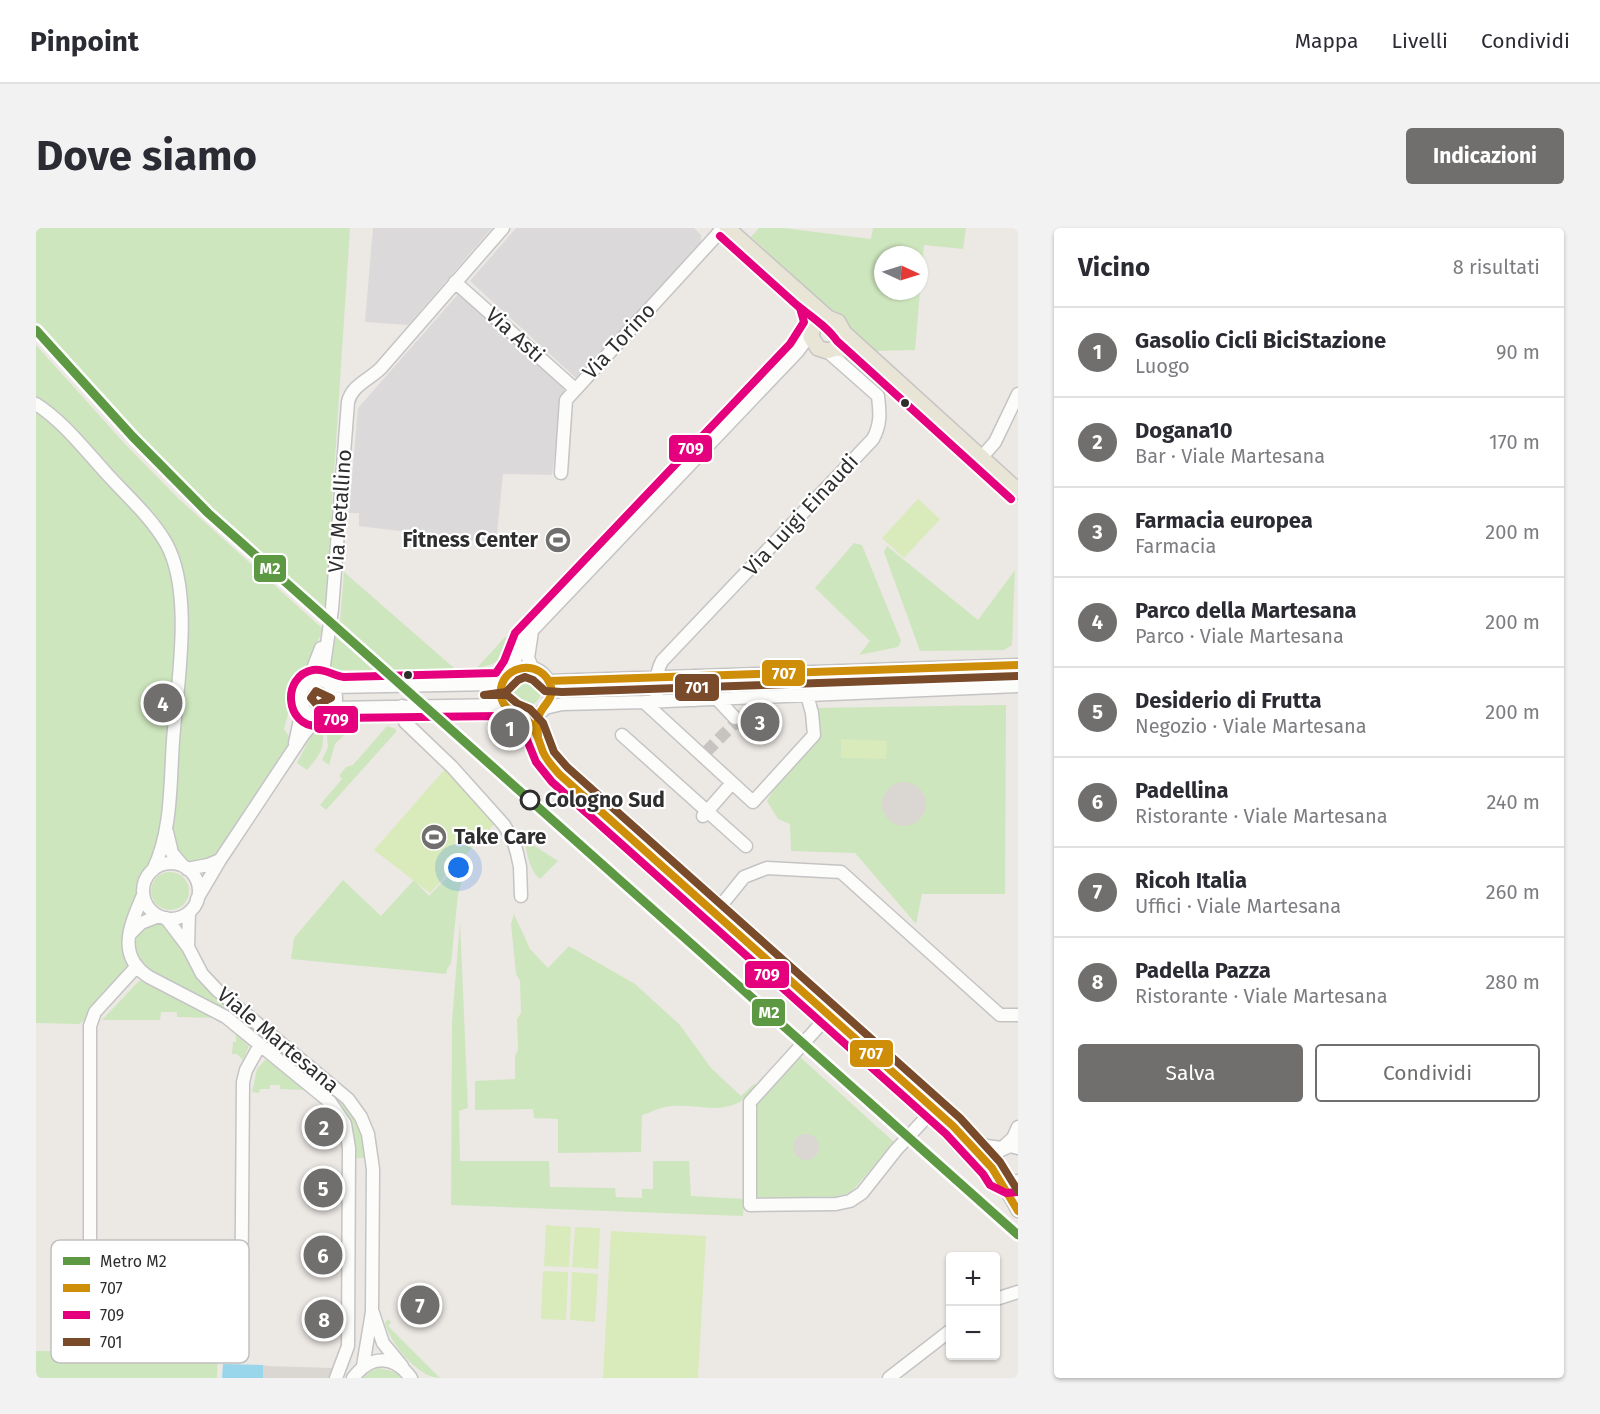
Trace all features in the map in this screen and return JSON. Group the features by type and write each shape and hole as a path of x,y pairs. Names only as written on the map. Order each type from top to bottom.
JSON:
{"main road":[{"path":"727,228 809,302 818,325 812,341 827,349 865,352"},
{"path":"818,325 838,322 844,333 1018,491"},
{"path":"827,349 842,342 844,333"}],"street":[{"path":"455,282 503,228"},
{"name":"Via Torino","path":"561,473 566,400 574,388 722,228"},
{"name":"Via Asti","path":"455,282 574,388"},
{"name":"Via Metallino","path":"330,685 323,669 332,609 348,402 353,389 381,369 455,282"},
{"path":"818,325 798,351 532,631 519,647 501,695 504,705 512,713 524,717 534,729 545,757 559,774 953,1126 992,1168 1018,1211"},
{"path":"798,351 827,349"},
{"name":"Via Luigi Einaudi","path":"656,677 662,661 873,439 881,419 878,396 827,349"},
{"path":"36,392 57,420 156,528 169,549 179,578 181,605 181,636 166,828 161,850 145,882 143,895 128,937 131,955 137,966 95,1012 90,1026 90,1240"},
{"path":"981,458 995,442 1018,394"},
{"path":"36,404 57,420"},
{"path":"532,631 528,658 532,667"},
{"name":"Via Metallino","path":"307,684 327,633"},
{"path":"549,681 1018,665"},
{"path":"291,755 303,706 301,692 307,684 317,680 330,685 493,684 520,667 532,667 540,671 549,681 551,696 537,727 538,738"},
{"path":"967,667 967,689"},
{"path":"695,676 696,700"},
{"path":"650,702 656,677"},
{"path":"128,937 141,923 163,917 176,918 189,912 220,860 291,755 320,716 333,708 336,698 330,685"},
{"path":"524,717 562,704 1018,686"},
{"path":"650,702 753,802 814,735 812,713 807,695"},
{"path":"717,699 735,718"},
{"path":"333,708 504,705"},
{"path":"303,706 309,713 320,716"},
{"path":"402,706 405,722 452,767 504,825 513,840 519,860 521,896"},
{"path":"622,735 704,814 746,846"},
{"path":"704,814 732,783"},
{"path":"166,828 172,853 196,880 197,899"},
{"path":"153,870 165,864 185,867 208,866 220,860"},
{"path":"715,913 744,877 767,868 842,872 999,1015 1018,1015"},
{"path":"143,895 149,908 163,917"},
{"name":"Viale Martesana","path":"188,946 189,912"},
{"name":"Viale Martesana","path":"163,917 188,946 202,974 217,990 348,1099 361,1117 372,1152 372,1312 363,1366"},
{"name":"Viale Martesana","path":"137,966 147,977 221,1014 330,1102 343,1121 349,1148 348,1346 336,1378"},
{"path":"828,1015 750,1102 750,1205 836,1204 850,1201 862,1193 896,1150 934,1109"},
{"name":"Viale Martesana","path":"242,1240 243,1082 246,1070 260,1045"},
{"path":"953,1126 975,1142 1002,1148 1010,1146 1018,1148"},
{"path":"992,1168 995,1156 1013,1138 1018,1127"},
{"path":"1000,1179 1008,1183 1018,1181"},
{"path":"1000,1298 1016,1293"},
{"name":"Viale Martesana","path":"372,1312 383,1342 408,1374"},
{"path":"890,1378 946,1334"},
{"name":"Viale Martesana","path":"363,1366 379,1360 388,1361 408,1374"},
{"path":"353,1378 363,1366"}],"shaded area":[{"path":"373,228 492,228 408,325 365,322"},
{"path":"516,228 694,228 701,235 701,242 577,379 470,281"},
{"path":"460,292 525,353 569,389 562,403 552,475 503,474 496,543 359,526 359,513 349,513 358,408"},
{"path":"904,782 913,783 920,788 925,795 925,813 920,820 913,825 904,826 895,825 888,820 883,813 882,804 883,795 888,788 895,783"},
{"path":"806,1134 815,1138 819,1147 815,1156 806,1160 797,1156 793,1147 797,1138"},
{"path":"263,1365 333,1368 331,1378 263,1378"}],"green space":[{"path":"36,228 350,228 325,612 188,489 36,323"},
{"path":"759,228 784,228 871,239 873,228 966,228 963,249 924,245 874,246 874,300 919,300 915,350 876,351 751,237"},
{"path":"36,345 125,444 179,499 323,629 307,666 298,678 284,729 292,740 226,844 220,846 209,864 174,862 150,870 128,936 159,916 197,964 361,1117 366,1158 349,1158 343,1121 226,1017 137,966 91,1017 79,1024 36,1023"},
{"path":"918,499 940,519 904,558 882,538"},
{"path":"854,543 862,545 901,641 898,647 859,655 870,641 815,588"},
{"path":"887,546 978,620 1015,570 1012,645 1004,650 920,651 884,552"},
{"path":"344,572 454,668 453,670 327,670 340,622"},
{"path":"505,637 510,640 502,657 494,663 476,669"},
{"path":"526,676 537,680 541,691 537,702 526,706 515,702 511,691 515,680"},
{"path":"1006,705 1005,894 922,894 916,924 855,853 791,851 790,824 778,819 767,801 781,778 813,740 812,708"},
{"path":"387,726 396,729 396,732 326,810 320,805 342,779 339,776 346,767 353,765"},
{"path":"352,727 335,744 329,765 322,760 328,747 327,734 337,729"},
{"path":"312,734 323,735 322,746 317,758 307,770 297,763"},
{"path":"841,739 887,741 886,759 841,758"},
{"name":"Take Care","path":"445,769 495,823 430,893 374,850"},
{"path":"527,841 558,861 540,879 530,862 525,842"},
{"path":"453,871 462,880 458,894 451,963 446,974 291,959 294,938 343,880 381,916 414,880 429,896"},
{"path":"170,872 183,878 189,891 183,904 170,910 157,904 151,891 157,878"},
{"path":"514,914 530,949 548,968 569,946 635,984 680,1025 711,1068 741,1096 754,1084 758,1087 746,1098 725,1107 665,1107 642,1115 641,1152 558,1153 558,1119 534,1118 533,1109 475,1110 475,1081 515,1079 515,1056 518,1050 517,1019 521,1013 520,981 516,974 511,924"},
{"path":"460,922 468,1108 459,1111 460,1161 549,1161 550,1187 615,1188 616,1197 642,1198 642,1189 653,1189 653,1161 689,1161 691,1196 744,1199 743,1216 451,1205 452,1022"},
{"path":"139,981 215,1018 177,1017 177,1012 161,1012 160,1020 102,1020"},
{"path":"236,1034 249,1046 243,1060 237,1054 232,1054"},
{"path":"800,1057 894,1142 849,1193 836,1197 754,1197 754,1105"},
{"path":"265,1060 305,1090 280,1089 280,1085 270,1085 270,1089 260,1089 259,1093 252,1092 257,1069"},
{"path":"546,1225 571,1227 569,1267 544,1266"},
{"path":"575,1227 600,1228 598,1269 572,1267"},
{"path":"611,1231 706,1236 698,1378 603,1378"},
{"path":"543,1271 568,1272 566,1320 541,1319"},
{"path":"572,1272 598,1274 595,1322 570,1320"},
{"path":"388,1319 391,1322 388,1326 440,1378 423,1372 406,1358 388,1331 385,1323"},
{"path":"36,1351 51,1351 51,1363 218,1363 217,1378 36,1378"},
{"path":"379,1368 395,1372 401,1378 362,1378"}],"water":[{"path":"223,1364 263,1365 263,1378 222,1378"}],"tunnel":[{"path":"735,718 752,735"},
{"path":"706,752 737,721"}],"metro line":[{"name":"M2","path":"36,330 133,437 208,513 1018,1235"}],"transit line":[{"name":"709","path":"720,236 800,308 804,322 790,344 515,633 504,661 496,673 344,677 313,670 303,674 296,681 292,691 293,710 299,719 307,724 318,726 339,718 500,716 506,722 517,726 525,735 536,762 552,782 946,1134 983,1174 990,1185 1006,1193 1018,1192"},
{"name":"709","path":"792,301 822,325 1011,499"},
{"name":"707","path":"549,681 1018,665"},
{"name":"707","path":"538,738 538,718 552,691 546,677 539,671 521,668 506,677 502,685 502,701 508,709 530,723 543,752 559,774 953,1126 992,1168 1018,1211"},
{"name":"701","path":"1018,676 562,692 545,691 533,680 525,677 518,680 506,692 484,695 507,695 518,704 530,709 543,723 554,752 567,767 960,1118 1000,1162 1018,1191"},
{"name":"701","path":"316,691 331,698 317,705 311,698 316,691"}],"place":[{"name":"Fitness Center","path":"558,540"},
{"name":"Parco della Martesana","path":"163,703"},
{"name":"Farmacia europea","path":"760,722"},
{"name":"Gasolio Cicli BiciStazione","path":"510,728"},
{"name":"Cologno Sud","path":"530,800"},
{"name":"Take Care","path":"434,837"},
{"name":"Dogana10","path":"324,1127"},
{"name":"Desiderio di Frutta","path":"323,1188"},
{"name":"Padellina","path":"323,1255"},
{"name":"Ricoh Italia","path":"420,1305"},
{"name":"Padella Pazza","path":"324,1319"}]}
